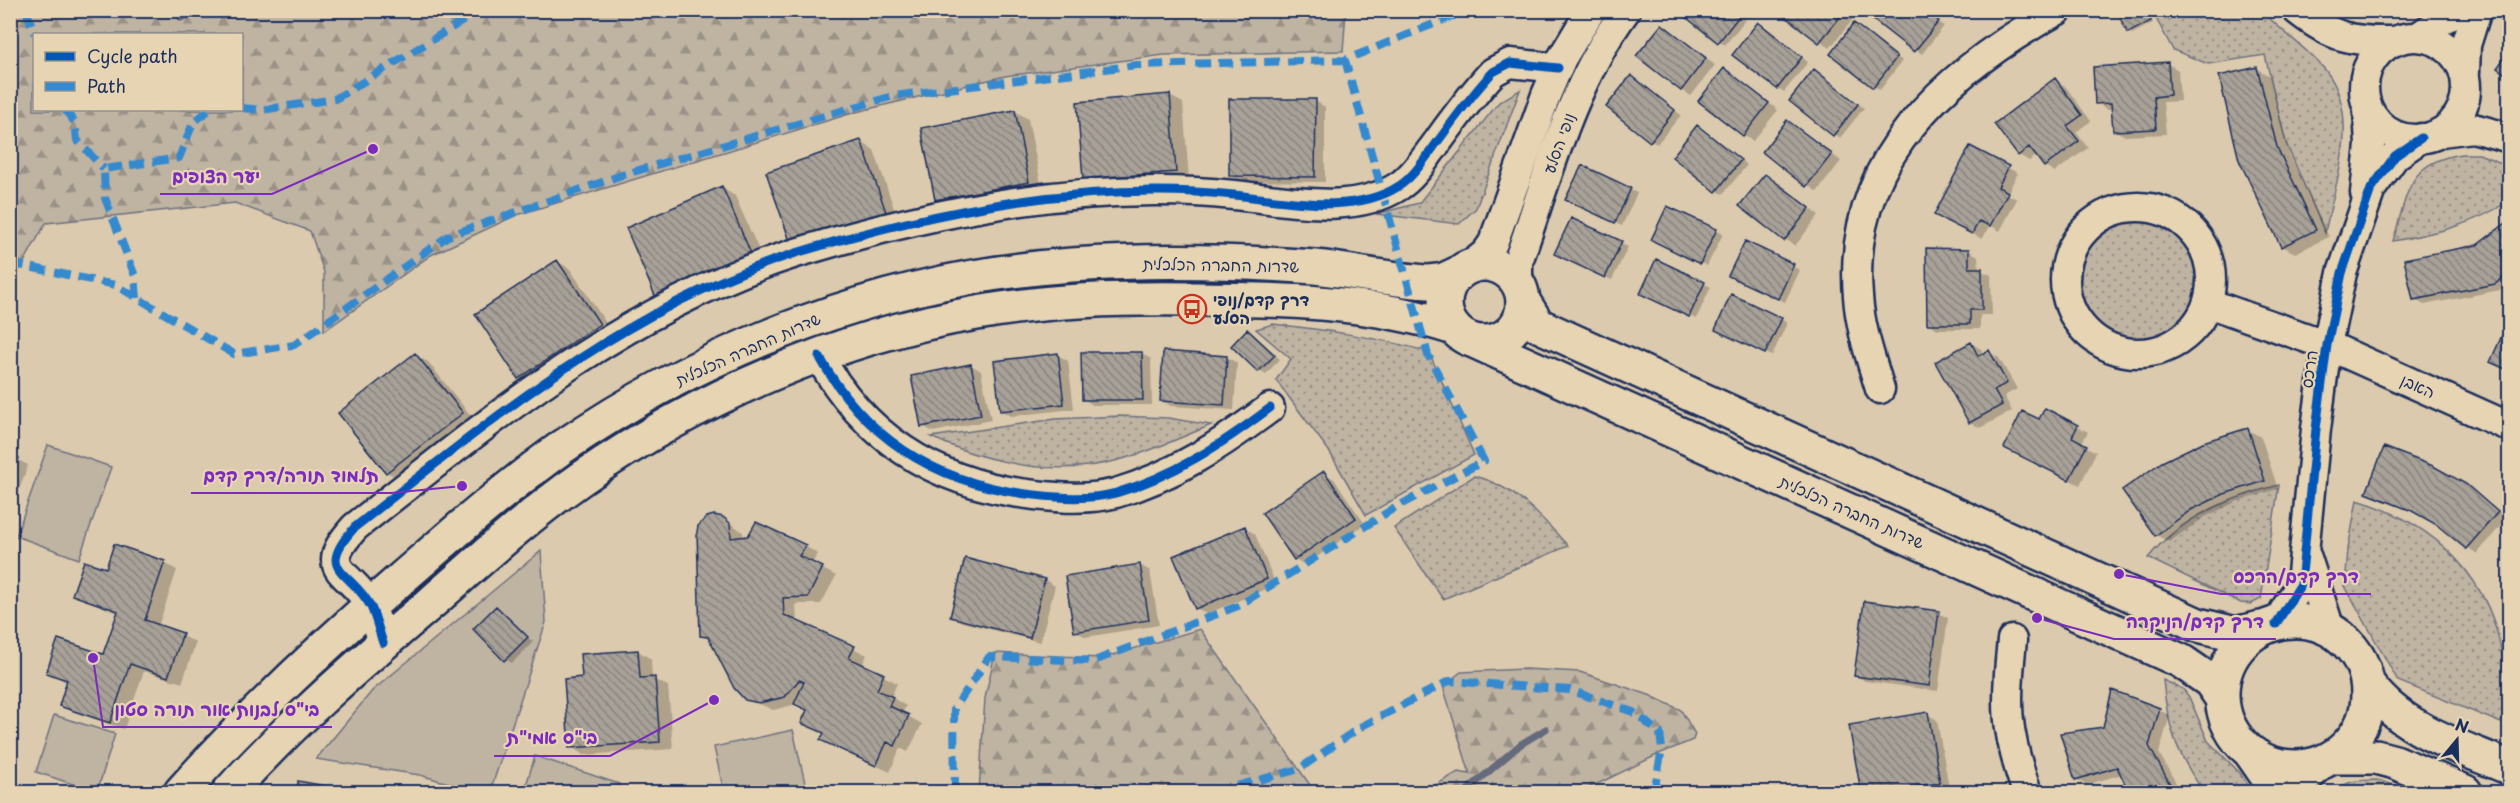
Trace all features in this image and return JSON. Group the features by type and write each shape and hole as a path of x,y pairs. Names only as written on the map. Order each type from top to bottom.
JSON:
{"main road":[{"name":"שדרות החברה הכלכלית","path":"181,792 264,703 370,606 520,479 599,424 682,377 799,324 878,298 979,275 1022,269 1116,262 1262,264 1317,267 1428,282 1444,280 1464,270"},
{"path":"1521,293 1520,318 1513,330 1494,341 1464,335 1445,309 1446,291 1464,270 1482,264 1496,266 1514,278 1538,325 2198,625 2236,634 2290,620 2306,621 2330,629 2343,637 2360,658 2368,684 2368,706 2359,732 2330,759"},
{"name":"שדרות החברה הכלכלית","path":"230,792 289,729 383,643 543,507 583,478 699,410 819,356 887,334 964,315 1075,301 1198,299 1313,304 1395,315 1464,335 2181,661 2210,681 2221,697"},
{"path":"2268,626 2239,645 2225,668 2221,697 2223,711 2232,733 2252,754 2274,765 2293,767 2318,764 2330,759 2376,757 2395,762 2465,792"},
{"path":"2368,684 2379,700 2398,718 2510,768"}],"street":[{"name":"נופי הסלע","path":"1464,270 1486,253 1493,243 1530,137 1558,68 1591,10"},
{"name":"נופי הסלע","path":"1521,293 1518,262 1570,114 1588,72 1626,10"},
{"path":"1880,389 1863,329 1857,273 1861,230 1866,207 1879,176 1894,146 1949,84 1987,54 2058,10"},
{"path":"2366,100 2366,73 2374,57 2385,46 2407,38 2457,10"},
{"path":"2431,135 2457,117 2463,107 2467,90 2466,45 2477,10"},
{"path":"2301,13 2327,32 2344,39 2407,38 2436,41 2456,56 2485,110 2510,128"},
{"path":"2301,13 2351,63 2359,74 2366,100 2378,123 2393,134 2410,139 2473,128 2510,138"},
{"path":"383,643 370,606 339,569 335,558 338,546 355,527 508,407 574,360 642,319 714,285 793,254 873,231 969,209 1046,198 1134,191 1205,192 1342,203 1367,199 1398,186 1418,168 1493,72 1510,63 1558,68"},
{"name":"הרכס","path":"2362,214 2369,161 2366,100"},
{"name":"הרכס","path":"2268,626 2301,584 2306,554 2316,429 2327,345 2342,273 2371,189 2382,171 2395,156 2431,135"},
{"path":"2131,208 2156,209 2182,222 2205,249 2211,271 2208,303 2192,331 2171,346 2142,354 2117,351 2095,339 2074,315 2066,291 2067,261 2078,238 2097,219 2131,208"},
{"name":"האבן","path":"2208,303 2327,345 2510,428"},
{"path":"819,356 837,388 853,409 878,432 930,465 957,478 982,487 1024,494 1079,499 1114,493 1154,480 1189,464 1226,441 1270,408"},
{"name":"הרכס","path":"2306,554 2330,629"},
{"path":"2012,640 2006,691 2007,721 2014,756 2027,792"},
{"path":"2239,740 2275,792"},
{"path":"2299,792 2306,780 2330,759"}],"green space":[{"path":"11,10 1346,11 1343,51 1164,55 1005,76 856,112 517,215 431,255 324,331 324,272 310,231 235,203 46,223 11,285"},
{"path":"2152,11 2262,11 2326,71 2337,89 2344,129 2343,150 2325,233 2286,143 2265,55 2208,64 2173,50"},
{"path":"1520,90 1476,208 1459,224 1376,214 1419,203 1499,102"},
{"path":"2462,154 2479,154 2509,166 2509,201 2482,216 2454,227 2393,241 2412,183 2430,164"},
{"path":"2138,216 2162,221 2183,235 2197,256 2202,280 2197,304 2183,325 2162,339 2138,344 2114,339 2093,325 2079,304 2074,280 2079,256 2093,235 2114,221"},
{"path":"1273,324 1390,342 1429,352 1474,455 1366,515 1329,451 1276,380 1291,359 1256,329"},
{"path":"1120,416 1168,418 1211,425 1120,460 1068,468 1028,466 988,458 931,437 1055,419"},
{"path":"48,445 111,467 79,559 16,536"},
{"path":"1474,476 1488,480 1514,494 1537,513 1568,546 1443,599 1394,528"},
{"path":"2279,485 2261,599 2251,604 2241,603 2148,558 2175,531 2207,511 2242,496"},
{"path":"2357,500 2386,510 2436,540 2474,581 2488,606 2503,664 2506,701 2501,723 2398,681 2345,586 2348,549"},
{"path":"541,551 546,622 490,792 480,792 420,775 316,759 372,691"},
{"path":"1200,629 1315,792 979,792 985,698 995,653 1102,658"},
{"path":"1525,669 1580,672 1649,695 1681,710 1695,734 1693,740 1587,789 1564,792 1424,792 1458,772 1470,774 1443,686 1461,672"},
{"path":"2163,680 2183,689 2189,697 2208,741 2240,773 2252,792 2204,792 2187,765 2175,739 2167,712"},
{"path":"54,715 115,734 97,792 36,772"},
{"path":"793,730 807,792 724,792 714,747"},
{"path":"535,756 619,784 616,792 524,792"},
{"path":"2377,780 2399,787 2396,792 2335,792 2349,783"}],"building":[{"path":"1677,10 1743,10 1743,11 1718,43"},
{"path":"1777,10 1844,10 1845,11 1819,43"},
{"path":"1877,10 1925,10 1939,21 1914,52 1871,18"},
{"path":"2134,10 2146,10 2151,21 2128,33 2120,18"},
{"path":"1758,22 1802,57 1777,89 1732,55"},
{"path":"1854,23 1897,57 1873,88 1830,54"},
{"path":"1662,24 1706,58 1681,91 1636,56"},
{"path":"2510,50 2510,77 2497,68"},
{"path":"2168,62 2170,95 2154,97 2156,129 2113,131 2111,103 2095,104 2093,67"},
{"path":"2257,67 2277,147 2316,230 2281,247 2239,160 2219,76"},
{"path":"1724,68 1769,103 1743,136 1698,101"},
{"path":"1814,69 1858,104 1833,136 1789,101"},
{"path":"1631,75 1675,110 1650,142 1606,107"},
{"path":"2055,78 2082,115 2067,126 2079,141 2044,167 2029,147 2018,156 1994,124"},
{"path":"1170,94 1176,172 1083,179 1077,102"},
{"path":"1229,99 1316,99 1315,177 1229,176"},
{"path":"1015,110 1029,182 935,200 921,128"},
{"path":"1787,120 1832,154 1806,187 1762,152"},
{"path":"1697,125 1741,160 1716,192 1672,157"},
{"path":"861,140 886,212 791,244 766,172"},
{"path":"1970,146 2009,166 1998,187 2008,192 1990,226 1979,221 1972,234 1934,215"},
{"path":"1582,165 1631,188 1615,223 1565,200"},
{"path":"1765,174 1810,208 1784,241 1739,206"},
{"path":"722,186 752,256 656,298 626,228"},
{"path":"1667,206 1717,229 1700,264 1651,240"},
{"path":"1571,218 1622,241 1605,278 1554,254"},
{"path":"2510,220 2510,273 2495,284 2413,300 2404,259 2477,245"},
{"path":"1745,241 1794,264 1778,299 1728,276"},
{"path":"1926,248 1969,249 1969,268 1982,268 1982,310 1970,310 1970,324 1927,324"},
{"path":"1656,259 1705,282 1689,317 1640,294"},
{"path":"557,260 600,324 518,379 475,314"},
{"path":"1731,294 1782,318 1765,354 1715,330"},
{"path":"2510,320 2510,371 2490,362"},
{"path":"1247,329 1275,355 1258,372 1231,346"},
{"path":"1971,342 1978,356 1989,350 2007,383 1994,390 2002,405 1969,423 1935,362"},
{"path":"1163,351 1227,356 1224,405 1160,401"},
{"path":"1081,352 1142,352 1143,400 1082,400"},
{"path":"415,353 463,413 386,473 338,413"},
{"path":"1058,353 1064,404 1000,411 994,361"},
{"path":"971,364 981,415 921,427 911,376"},
{"path":"2045,408 2078,425 2072,437 2087,445 2069,480 2004,448 2022,411 2039,419"},
{"path":"2248,428 2265,481 2224,494 2191,510 2155,536 2122,490 2162,462 2203,442"},
{"path":"2384,447 2433,466 2466,484 2498,512 2466,549 2437,525 2412,511 2366,493"},
{"path":"10,455 19,458 10,481"},
{"path":"1324,471 1356,518 1294,560 1262,513"},
{"path":"714,515 723,517 730,523 731,538 748,536 756,522 806,545 799,556 823,567 808,597 783,598 784,615 855,646 849,658 884,674 877,690 893,697 889,706 909,715 895,746 887,742 876,766 820,740 824,733 801,723 807,710 794,704 804,682 799,680 785,697 759,703 745,700 734,688 708,637 700,636 697,532 698,526 707,517"},
{"path":"1245,526 1267,579 1195,609 1173,556"},
{"path":"114,544 165,561 145,620 183,633 168,677 130,664 110,723 59,706 67,680 46,673 58,639 103,654 118,611 72,595 84,561 106,568"},
{"path":"965,558 1045,579 1030,638 950,617"},
{"path":"1140,564 1149,620 1074,632 1065,576"},
{"path":"1864,601 1939,611 1929,686 1854,676"},
{"path":"496,606 528,637 504,661 473,629"},
{"path":"638,650 640,678 655,677 660,742 569,748 564,679 582,677 580,654"},
{"path":"2112,690 2160,708 2149,746 2171,786 2159,792 2129,792 2117,767 2075,780 2060,733 2103,727"},
{"path":"1928,712 1940,783 1881,792 1861,792 1849,725"},
{"path":"298,781 343,789 342,792 297,792"}],"waterway":[{"path":"181,18 198,10"},
{"path":"1465,792 1521,744 1546,729"}],"marked path":[{"path":"26,10 35,33"},
{"path":"243,108 261,110 335,99 466,19 469,10"},
{"path":"10,263 115,285 234,354 294,345 448,236 622,175 893,96 1137,65 1345,60 1468,10"},
{"path":"955,792 954,709 989,657 1094,661 1238,606 1396,507 1484,461 1428,355 1345,60"},
{"path":"66,111 75,123 77,140 104,169"},
{"path":"137,298 135,276 105,198 104,169 179,158 193,123 208,111"},
{"path":"1215,792 1299,769 1362,726 1449,681 1570,690 1633,712 1660,733 1662,749 1654,792"}],"cycle path":[{"path":"383,643 371,607 336,563 337,554 343,542 355,527 458,446 564,369 675,303 734,276 796,253 903,224 1013,202 1068,195 1179,191 1318,204 1361,201 1381,195 1409,178 1469,99 1493,72 1510,63 1558,68"},
{"path":"2276,624 2301,584 2316,429 2327,345 2342,273 2371,189 2395,156 2421,138"},
{"path":"819,356 838,386 859,412 883,435 909,454 967,481 1000,490 1035,495 1085,498 1116,493 1137,486 1197,458 1270,408"}],"place":[{"name":"יער הצופים","path":"373,149"},
{"name":"דרך קדם/נופי הסלע","path":"1192,309"},
{"name":"תלמוד תורה/דרך קדם","path":"462,486"},
{"name":"דרך קדם/הרכס","path":"2119,574"},
{"name":"דרך קדם/הניקרה","path":"2037,618"},
{"name":"בי\"ס לבנות אור תורה סטון","path":"93,658"},
{"name":"בי\"ס אמי\"ת","path":"714,700"}]}
